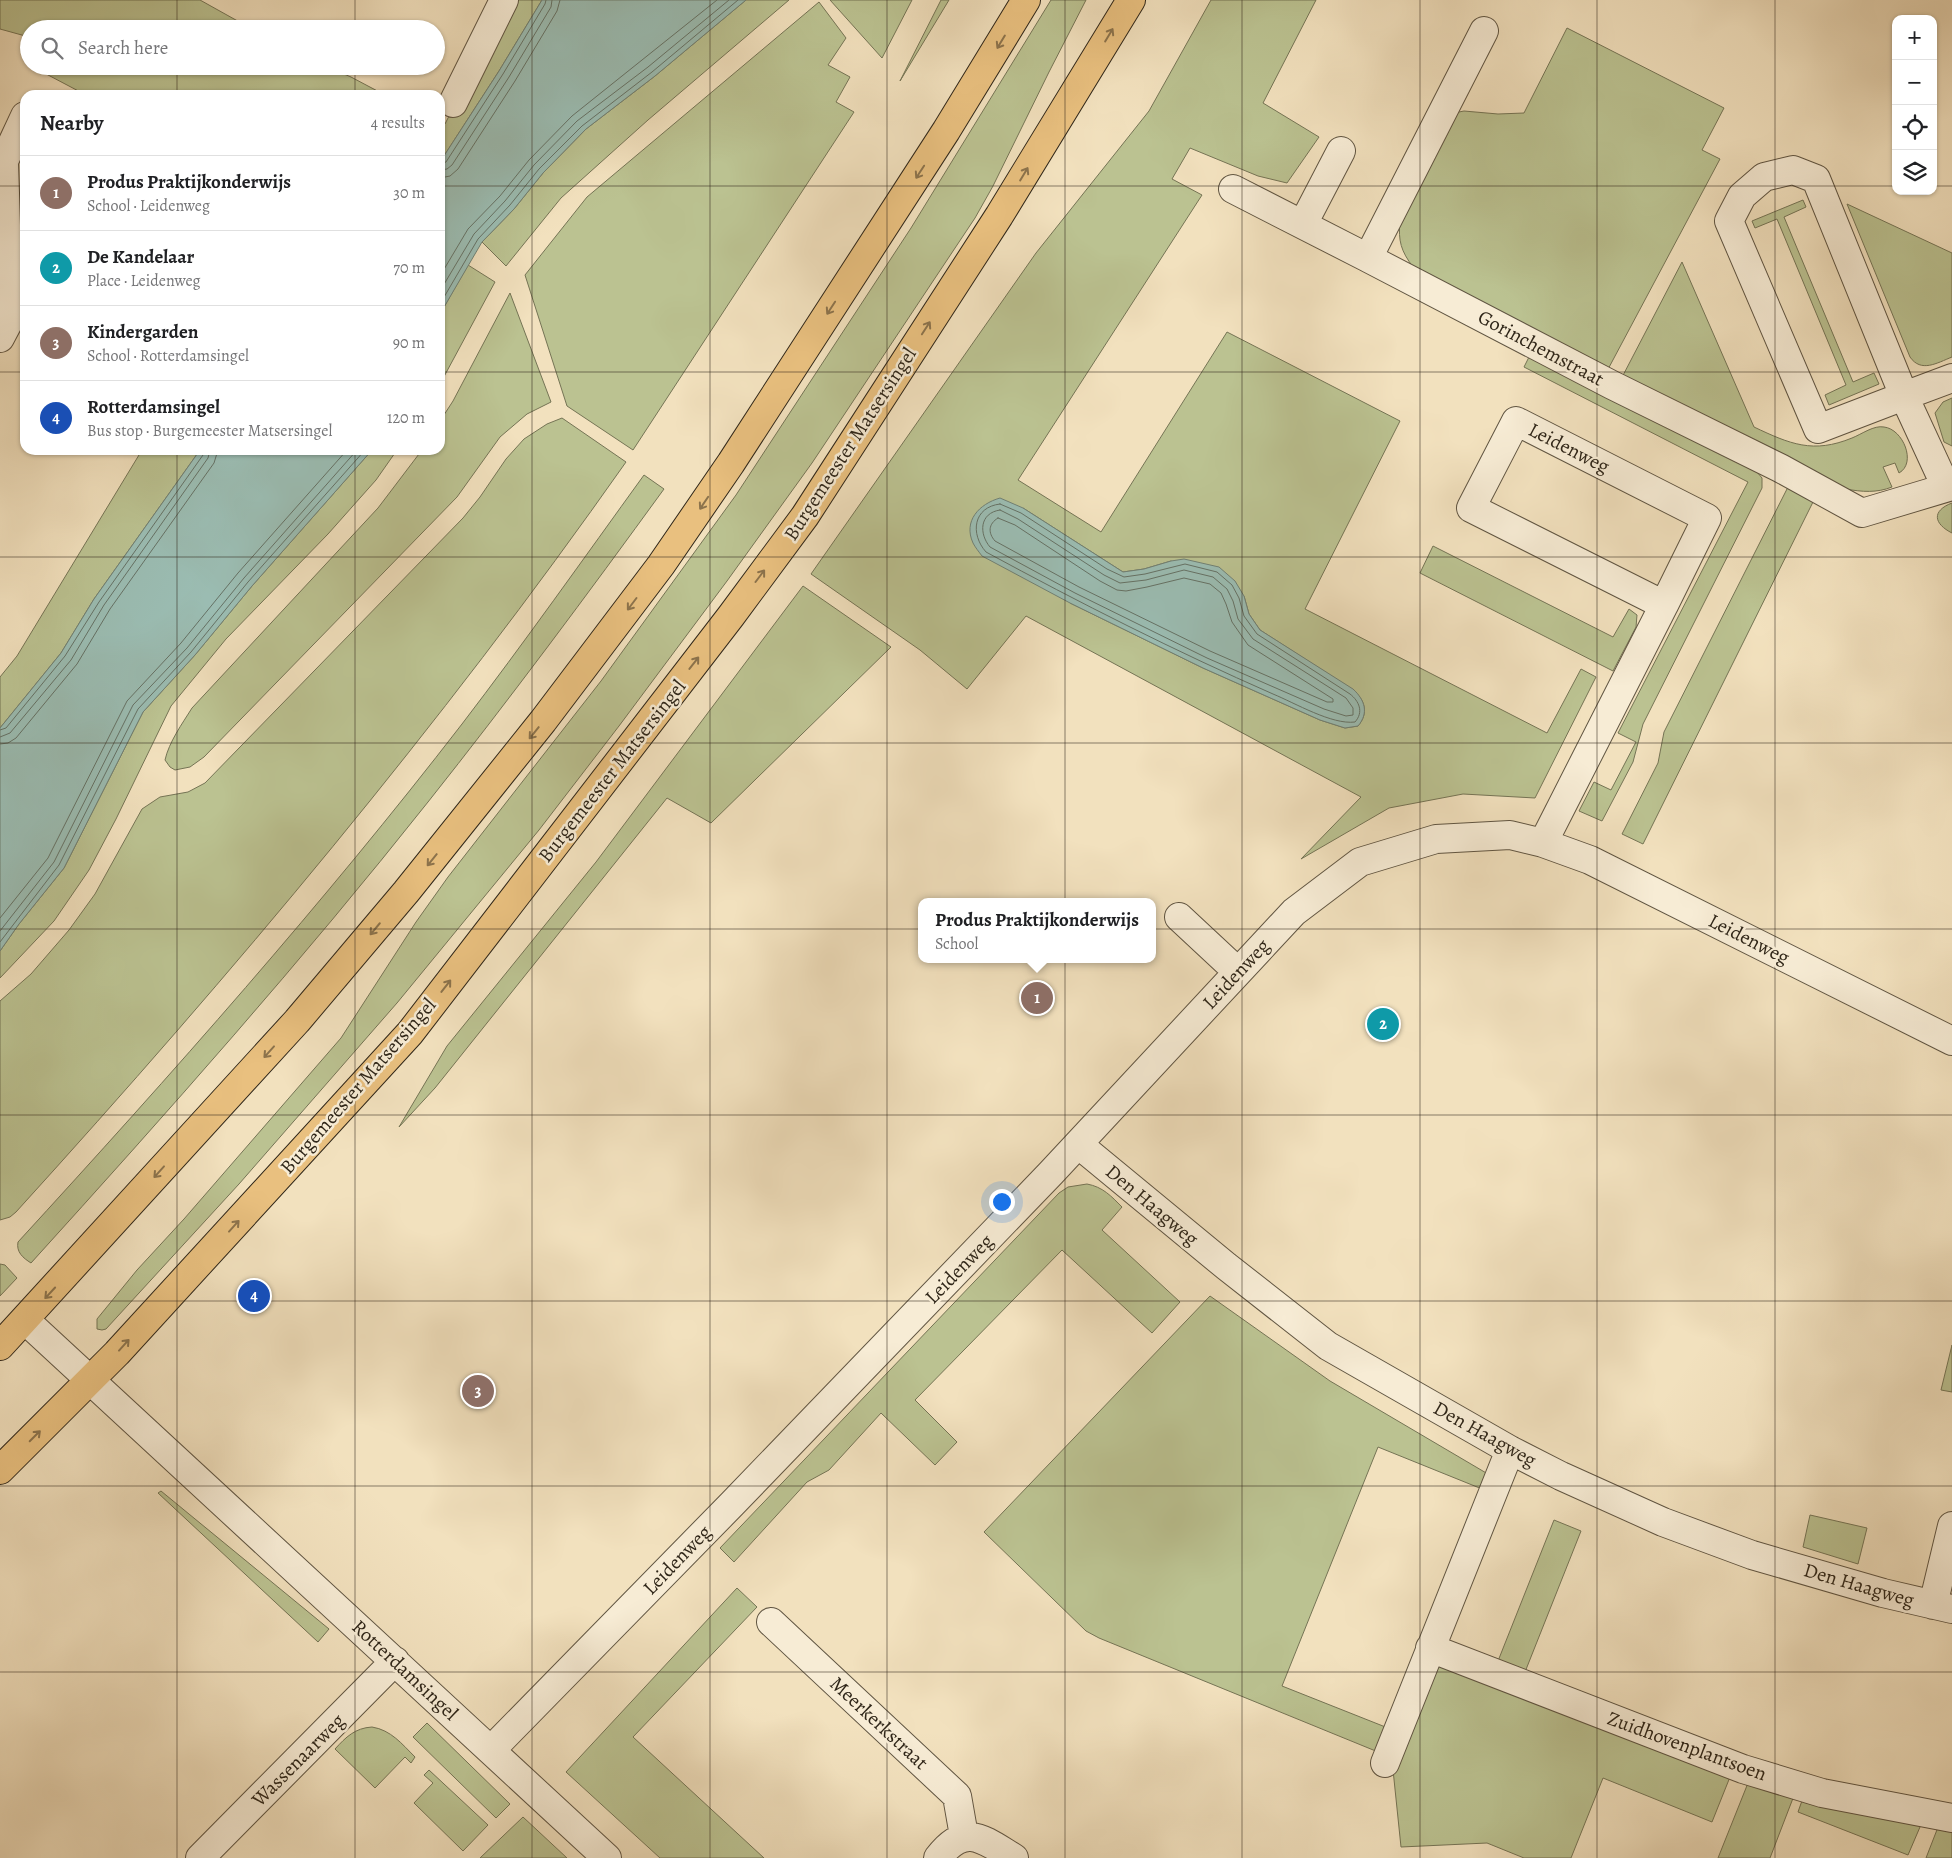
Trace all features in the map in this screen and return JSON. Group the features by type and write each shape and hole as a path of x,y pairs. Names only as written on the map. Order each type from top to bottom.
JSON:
{"main road":[{"path":"0,1346 297,1021 406,892 555,706 662,565 726,471 946,131 1026,0"},
{"name":"Burgemeester Matsersingel","path":"0,1470 90,1381 410,1033 731,616 805,516 999,216 1131,0"}],"street":[{"path":"453,103 504,0"},
{"path":"1368,258 1484,31"},
{"path":"11,324 4,161 20,127"},
{"path":"1303,224 1341,151"},
{"name":"Gorinchemstraat","path":"1233,188 1612,386 1780,468 1862,513 1949,486 1904,396 1816,179 1793,170 1764,177 1742,196 1729,221 1818,429 1904,396 1952,378"},
{"name":"Leidenweg","path":"1543,843 1664,605 1707,518 1516,421 1471,508 1664,605"},
{"name":"Leidenweg","path":"492,1750 810,1424 1078,1144 1294,912 1360,862 1436,839 1510,835 1543,843 1590,860 1952,1041"},
{"path":"1179,916 1238,972"},
{"name":"Den Haagweg","path":"1078,1144 1226,1266 1328,1346 1510,1450 1663,1522 1752,1555 1943,1607"},
{"name":"Rotterdamsingel","path":"25,1320 608,1858"},
{"path":"1385,1763 1510,1450"},
{"path":"1943,1607 1952,1526"},
{"name":"Meerkerkstraat","path":"771,1622 957,1796 964,1836"},
{"name":"Zuidhovenplantsoen","path":"1430,1648 1744,1769 1822,1793 1952,1818"},
{"name":"Wassenaarweg","path":"200,1858 394,1661"},
{"path":"938,1858 946,1847 964,1836 982,1838 1014,1858"}],"green space":[{"path":"0,0 200,0 236,20 20,20 20,35 0,29"},
{"path":"507,0 542,0 445,154 445,124"},
{"path":"746,0 789,0 648,120 561,198 506,266 482,242 514,209 543,173 586,129 655,76"},
{"path":"830,0 912,0 882,58"},
{"path":"941,0 949,0 900,81"},
{"path":"1051,0 1086,0 993,186 975,218 812,463 619,726 539,830 397,1003 239,1184 106,1329 97,1329 97,1319 137,1270 184,1219 341,1038 416,922 448,877 601,681 736,495 911,228"},
{"path":"1211,0 1316,0 1263,103 1319,137 1287,183 1258,176 1190,148 1172,179 1202,195 1018,480 1101,532 1227,332 1400,421 1305,609 1547,733 1581,669 1596,677 1535,798 1463,794 1389,808 1301,859 1361,797 1026,616 967,689 920,650 811,574 1036,253 1149,111","holes":["1023,508 1123,572 1144,569 1171,561 1244,596 1249,614 1260,630 1357,694 1364,707 1364,716 1358,726 1345,728 1320,720 1203,668 1070,603"]},
{"path":"819,2 846,38 828,65 850,77 836,102 854,112 633,450 567,406 525,275 587,197"},
{"path":"1567,28 1724,108 1702,150 1720,159 1606,373 1413,267 1403,251 1400,240 1400,221 1454,113 1464,111 1498,114 1524,113"},
{"path":"48,75 346,75 376,90 77,90"},
{"path":"1803,200 1806,207 1784,217 1853,382 1874,373 1879,384 1829,405 1825,395 1846,385 1777,219 1755,228 1752,221"},
{"path":"1847,204 1952,253 1952,357 1924,366 1914,362 1910,357"},
{"path":"1682,262 1754,427 1791,442 1813,446 1838,443 1876,427 1891,429 1902,440 1907,455 1907,462 1899,473 1895,463 1883,467 1892,487 1869,491 1846,489 1619,383"},
{"path":"468,265 495,282 445,375 445,305"},
{"path":"510,293 551,402 527,414 500,437 457,497 204,757 190,767 175,770 170,767 165,760 167,753 176,733 192,708 378,508 418,455 445,455 445,413"},
{"path":"1530,355 1757,472 1762,478 1762,488 1643,724 1633,762 1602,821 1579,811 1594,782 1611,790 1636,742 1618,733 1748,482 1524,367"},
{"path":"1952,398 1952,446 1944,442 1935,413 1943,402"},
{"path":"562,418 626,462 482,658 333,847 97,1122 16,1212 10,1217 0,1220 0,1001 31,974 69,930 95,894 142,809 160,797 188,792 205,783 463,518 506,459 524,439 547,424"},
{"path":"139,455 196,455 94,599 61,653 0,728 0,677 17,656"},
{"path":"368,455 394,455 376,480 328,534 226,639 171,706 89,870 54,921 0,978 0,951 64,868 143,712 195,655 252,586"},
{"path":"644,475 664,489 548,647 428,802 283,978 133,1150 31,1263 25,1259 19,1252 18,1242 190,1052 356,857 462,724"},
{"path":"1789,485 1815,498 1643,844 1622,834 1658,763 1664,732"},
{"path":"1952,503 1952,533 1941,526 1937,518 1945,506"},
{"path":"1433,546 1613,637 1629,609 1637,615 1636,627 1613,671 1420,573"},
{"path":"803,586 891,647 711,823 667,798 435,1088 399,1127 447,1046 596,862"},
{"path":"1087,1184 1102,1190 1122,1207 1102,1230 1180,1302 1152,1333 1062,1250 915,1400 957,1442 935,1465 881,1413 829,1470 807,1482 734,1562 720,1548 1059,1193 1068,1187"},
{"path":"0,1264 5,1265 17,1278 0,1296"},
{"path":"1210,1296 1330,1381 1493,1477 1487,1491 1378,1447 1282,1686 1393,1730 1383,1754 1086,1631 984,1532"},
{"path":"1952,1345 1952,1392 1941,1390"},
{"path":"161,1491 329,1629 318,1642 158,1493"},
{"path":"1810,1515 1867,1528 1858,1564 1803,1547"},
{"path":"1554,1520 1581,1531 1525,1672 1498,1661"},
{"path":"737,1588 757,1607 633,1737 764,1858 660,1858 566,1772"},
{"path":"1433,1655 1732,1772 1712,1822 1603,1778 1571,1858 1524,1858 1487,1843 1401,1847 1392,1760"},
{"path":"427,1723 510,1804 496,1818 413,1737"},
{"path":"372,1727 391,1734 415,1757 411,1763 405,1757 375,1788 335,1749 351,1734 361,1729"},
{"path":"429,1770 488,1825 463,1851 414,1803 433,1783 424,1775"},
{"path":"1750,1778 1795,1793 1770,1858 1718,1858"},
{"path":"1804,1795 1923,1820 1908,1855 1798,1812"},
{"path":"523,1817 567,1858 480,1858"},
{"path":"1940,1822 1952,1825 1952,1858 1926,1858"}],"water":[{"path":"542,0 746,0 655,76 586,129 543,173 514,209 482,242 445,305 445,154"},
{"path":"196,455 368,455 252,586 195,655 143,712 64,868 0,951 0,728 61,653 94,599"},
{"path":"1000,498 1023,508 1123,572 1184,559 1219,567 1235,581 1244,596 1249,614 1260,630 1357,693 1364,707 1364,716 1358,726 1345,728 1320,720 1203,668 1070,603 982,556 970,535 972,521 975,514 986,504"}],"place":[{"name":"Produs Praktijkonderwijs","path":"1037,998"},
{"name":"De Kandelaar","path":"1383,1024"},
{"name":"Rotterdamsingel","path":"254,1296"},
{"name":"Kindergarden","path":"478,1391"}]}
